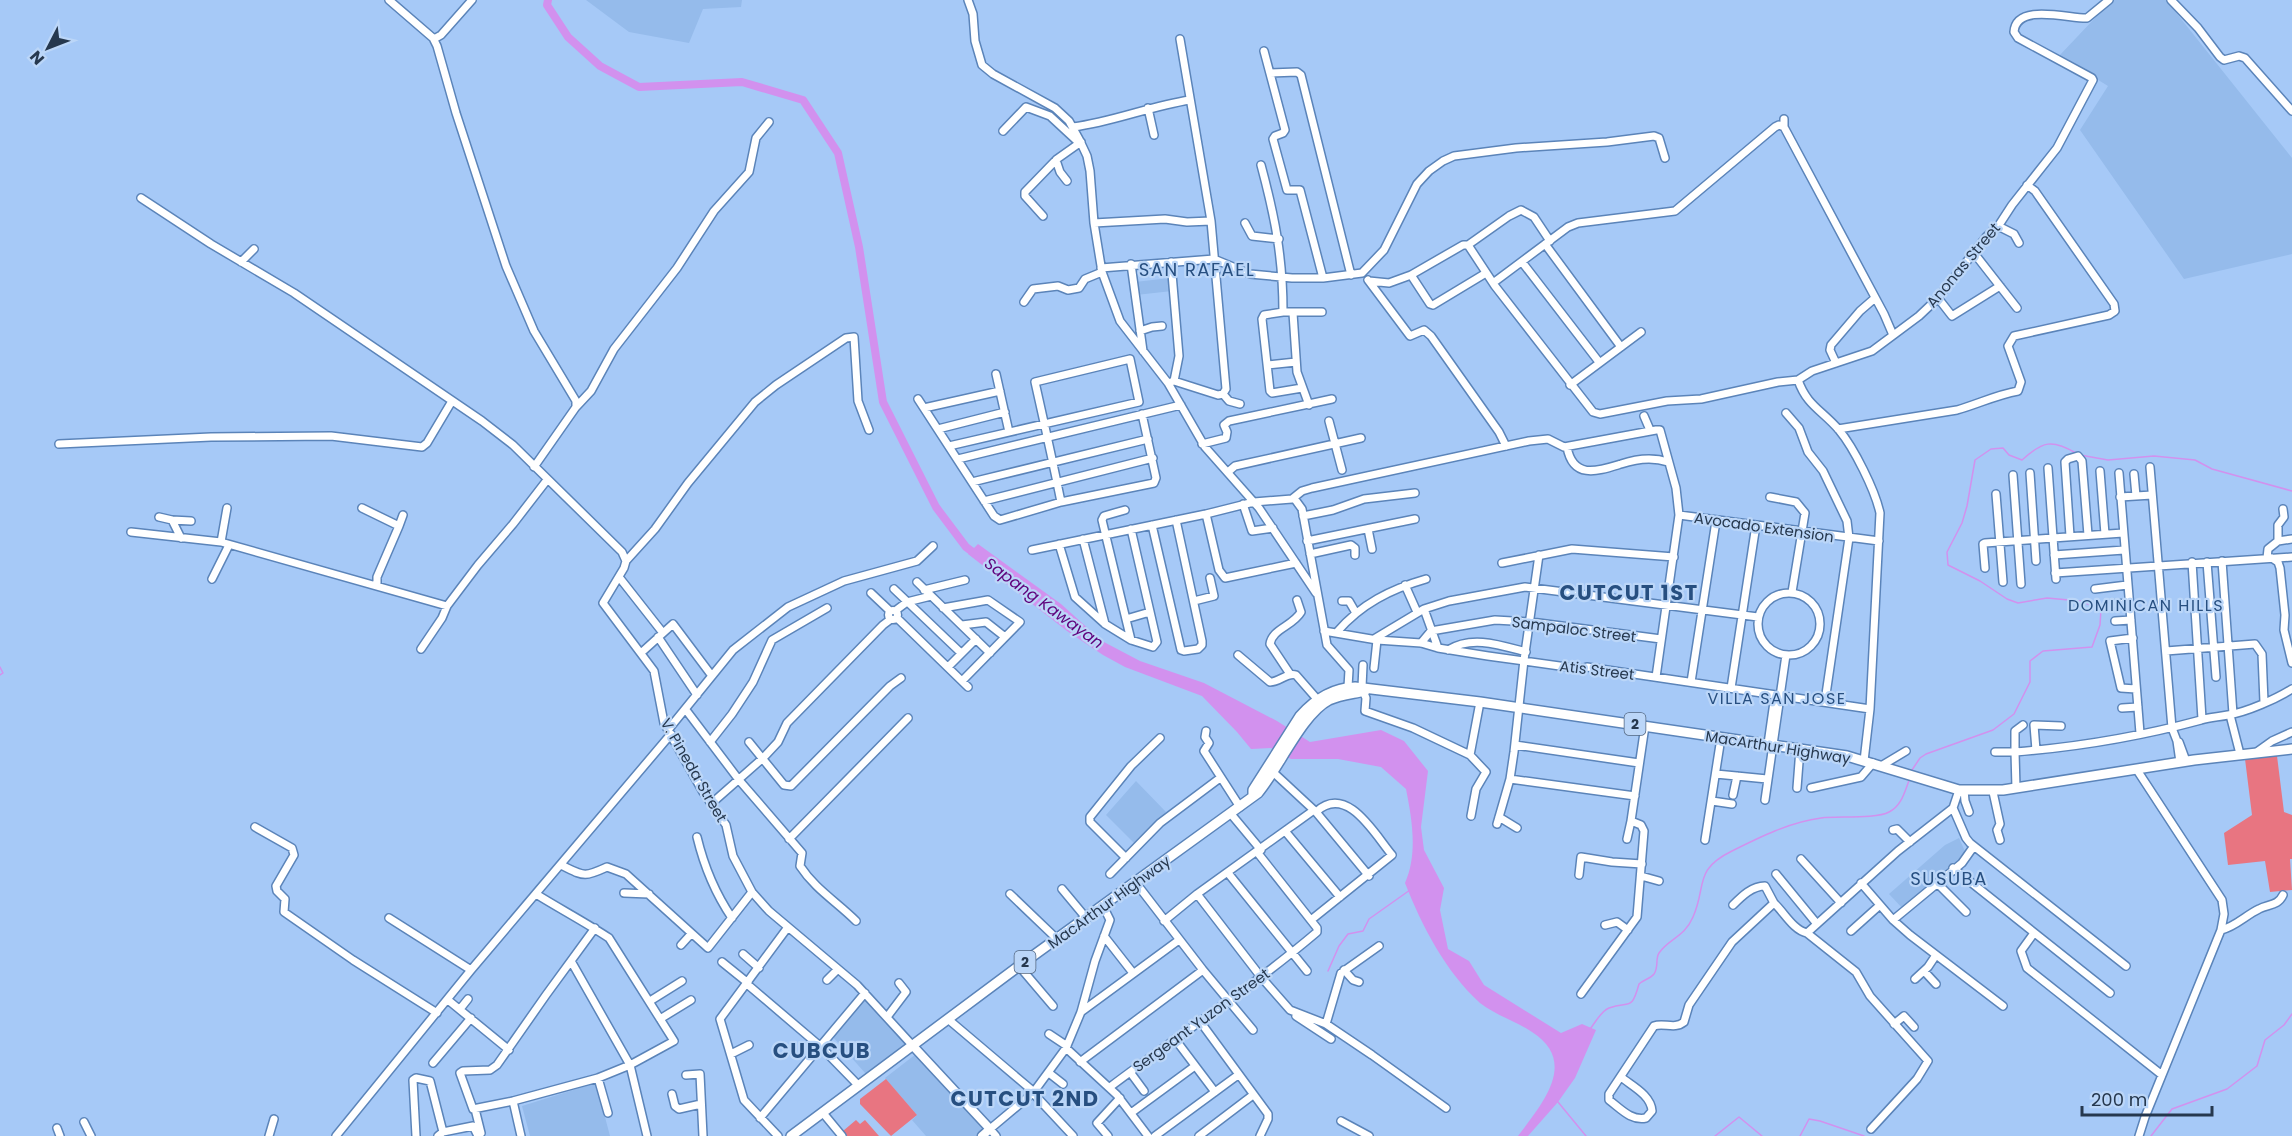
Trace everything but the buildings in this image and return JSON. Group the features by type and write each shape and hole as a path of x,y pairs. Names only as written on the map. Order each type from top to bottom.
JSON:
{"highway":[{"name":"MacArthur Highway","path":"790,1136 1258,793 1303,717 1317,699 1336,690 1348,687 1480,702 1800,748 1873,763 1961,790 1993,792 2183,762 2292,749"},
{"name":"MacArthur Highway","path":"1303,717 1339,696 1364,689"}],"main road":[{"name":"V. Pineda Street","path":"913,1046 993,1132"},
{"path":"982,1136 993,1132"}],"street":[{"path":"389,0 434,39 440,52 456,113 506,266 531,326 570,389 576,401 576,408"},
{"path":"434,39 441,35 472,0"},
{"path":"968,0 973,14 975,41 982,65 993,74 1055,108 1073,127 1090,171 1101,270 1120,321 1143,353 1171,382 1180,405 1202,444 1254,502 1316,592"},
{"name":"Anonas Street","path":"1570,385 1589,409 1600,414 1667,401 1701,399 1778,382 1798,380 1812,371 1872,351 1919,316 1938,298 1993,229 1998,226 2057,148 2093,80 2018,38 2014,32 2015,25 2022,19 2045,15 2060,14 2088,18 2109,0"},
{"path":"2171,0 2198,28 2220,57 2224,60 2239,56 2245,58 2292,111"},
{"path":"1180,39 1211,221 1226,389 1223,394"},
{"path":"1264,51 1285,130 1273,139 1287,190 1300,190 1323,278"},
{"path":"1270,73 1297,72 1301,75 1351,275"},
{"path":"1073,127 1100,124 1148,108 1190,100"},
{"path":"1003,131 1026,107 1050,116 1080,142"},
{"path":"1148,108 1154,135"},
{"path":"534,467 576,408 591,391 614,349 677,268 714,211 748,172 756,138 769,122"},
{"path":"1493,283 1568,228 1578,224 1675,211 1775,127 1784,123 1893,335"},
{"path":"1024,302 1033,289 1058,286 1068,290 1079,288 1084,279 1101,270 1131,264 1214,259 1250,274 1323,278 1362,273 1384,250 1418,184 1436,165 1454,156 1654,136 1659,138 1665,158"},
{"path":"1043,216 1025,194 1056,160 1080,142"},
{"path":"1056,160 1060,172 1067,181"},
{"path":"1261,165 1279,239 1283,277 1283,312"},
{"path":"1838,429 1957,410 1990,397 2018,391 2020,382 2008,346 2014,336 2109,315 2115,311 2114,304 2071,240 2035,191 2027,185"},
{"path":"141,198 211,244 294,293 507,440 617,547 626,561"},
{"path":"1369,281 1389,282 1411,275 1462,245 1468,245 1521,210 1534,217 1547,243 1621,347"},
{"path":"1094,223 1165,219 1187,222 1211,221"},
{"path":"1245,223 1252,236 1279,239"},
{"path":"1998,226 2014,234 2019,243"},
{"path":"1468,245 1493,283 1570,385 1641,332"},
{"path":"242,262 254,249"},
{"path":"1974,253 2017,308"},
{"path":"1171,262 1179,356 1171,382"},
{"path":"1522,262 1599,363"},
{"path":"1131,264 1143,353"},
{"path":"1362,273 1410,336 1424,330 1431,336 1499,432 1506,446"},
{"path":"1411,275 1430,304 1434,305 1486,273"},
{"path":"1938,298 1952,316 2000,286"},
{"path":"1836,363 1830,350 1831,345 1860,311 1875,298"},
{"path":"1302,388 1271,392 1262,319 1264,315 1283,312 1322,312"},
{"path":"1293,313 1296,362 1309,405"},
{"path":"1140,331 1162,326"},
{"name":"V. Pineda Street","path":"869,430 858,401 854,337 846,338 769,389 755,402 687,483 655,529 626,561 603,603 654,671 662,718 703,792 726,825 733,856 752,892 788,927 865,993 913,1046"},
{"path":"949,446 1045,424 1139,402 1130,360 1035,382 1045,424 1061,502"},
{"path":"1268,364 1296,362"},
{"path":"996,374 1009,432"},
{"path":"1798,380 1807,400 1838,429 1877,499 1880,513 1870,709 1873,763"},
{"path":"1171,382 1218,395 1223,394"},
{"path":"924,408 1000,391"},
{"path":"1223,394 1229,401 1240,404"},
{"path":"918,399 994,516 1000,520 1061,502 1155,483 1153,458 1142,414"},
{"path":"1202,444 1226,438 1227,432 1224,425 1229,421 1332,399"},
{"path":"58,444 211,437 332,436 422,447 427,443 452,401"},
{"path":"958,459 1180,405"},
{"path":"938,429 1005,412"},
{"path":"1786,413 1799,428 1808,452 1823,471 1847,521 1849,538 1824,701"},
{"path":"1644,416 1650,430"},
{"path":"1329,421 1342,470"},
{"path":"1032,550 1206,514 1243,504 1294,498 1302,491 1312,488 1506,446 1545,439 1561,447 1567,447 1660,430 1664,459 1676,488 1679,515 1656,677"},
{"path":"1228,472 1235,466 1361,438"},
{"path":"972,482 1148,439"},
{"path":"1567,447 1572,461 1584,470 1590,471 1636,460 1664,459"},
{"path":"2070,536 2065,462 2078,456 2082,461 2088,535"},
{"path":"984,501 1153,458"},
{"path":"2150,467 2172,728 2177,741 2182,746 2183,762"},
{"path":"2048,468 2055,576 2192,562 2292,557"},
{"path":"2100,471 2105,534"},
{"path":"2031,473 2036,561"},
{"path":"2118,473 2139,733"},
{"path":"2134,474 2136,496"},
{"path":"2013,475 2021,584"},
{"path":"422,649 447,606 547,480"},
{"path":"1303,516 1333,510 1364,500 1415,493"},
{"path":"1996,494 2003,582"},
{"path":"2120,497 2152,495"},
{"path":"1770,497 1796,502 1805,513 1792,592"},
{"path":"1294,498 1302,509 1327,645 1349,670 1348,687"},
{"path":"1243,504 1252,531 1273,528"},
{"path":"212,579 225,544 227,508"},
{"path":"362,508 399,526"},
{"path":"2278,540 2278,525 2284,517 2283,509"},
{"path":"1125,510 1102,518 1131,640"},
{"path":"1206,514 1219,570 1225,578 1296,563"},
{"path":"376,585 403,515"},
{"name":"Avocado Extension","path":"1679,515 1879,541"},
{"path":"159,517 191,521"},
{"path":"1308,541 1415,519"},
{"path":"172,520 181,538"},
{"path":"1152,525 1181,650 1198,649 1202,645 1176,520"},
{"path":"1691,682 1716,521"},
{"path":"1731,688 1756,525"},
{"path":"1059,544 1075,597 1105,624 1131,640 1153,647 1156,645 1150,612 1131,529"},
{"path":"1368,529 1372,549"},
{"path":"131,532 225,544 447,606"},
{"path":"1985,568 1983,544 2122,533"},
{"path":"1083,539 1105,624"},
{"path":"2270,558 2268,549 2278,540 2292,539"},
{"path":"1310,554 1351,545 1355,548 1355,555"},
{"path":"336,1136 670,732 738,645 788,607 844,581 917,561 933,546"},
{"path":"1502,562 1572,549 1674,557"},
{"path":"2054,555 2124,550"},
{"path":"1517,828 1498,821 1510,779 1539,555"},
{"path":"2270,558 2278,562 2280,568 2285,615 2284,630 2292,663"},
{"path":"2207,561 2216,677"},
{"path":"2222,561 2232,714 2240,754"},
{"path":"2192,562 2202,719"},
{"path":"619,577 660,635 697,695"},
{"path":"1194,601 1214,596 1210,578"},
{"path":"1337,632 1356,613 1383,595 1426,579"},
{"path":"924,590 965,580"},
{"path":"917,582 990,653"},
{"path":"1405,585 1438,648"},
{"path":"2095,589 2127,585"},
{"path":"1374,668 1375,640 1420,610 1449,600 1525,587 1757,619"},
{"path":"894,589 961,653"},
{"path":"1792,592 1802,595 1816,609 1820,628 1817,638 1803,652 1784,655 1767,647 1761,639 1757,619 1767,601 1783,593 1792,592"},
{"path":"871,593 965,684 990,653 1020,622 988,600 943,608"},
{"path":"712,803 763,758 778,741 787,723 892,615 907,602 931,597"},
{"path":"1290,674 1270,644 1270,640 1298,617 1300,612 1297,600"},
{"path":"1342,601 1349,601 1356,613"},
{"path":"2111,604 2129,603"},
{"path":"710,742 753,682 772,640 827,608"},
{"path":"1126,619 1150,612"},
{"name":"Sampaloc Street","path":"1431,631 1495,620 1530,622 1661,639"},
{"path":"2115,621 2131,620"},
{"path":"962,625 986,622 1005,637"},
{"path":"642,652 673,624 676,625 712,676"},
{"path":"1820,628 1835,630"},
{"name":"Atis Street","path":"1324,631 1375,640 1421,643 1448,650 1656,677 1870,709"},
{"path":"1421,643 1431,631"},
{"path":"2133,638 2110,641 2121,688 2136,689"},
{"path":"948,667 976,639"},
{"path":"1448,650 1466,642 1484,642 1526,652"},
{"path":"2166,651 2255,644 2262,651 2264,702"},
{"path":"1238,655 1270,682 1290,674 1296,675 1317,699"},
{"path":"1765,800 1770,745 1784,655"},
{"path":"1363,665 1365,711 1413,728 1470,755 1486,772 1476,789 1471,816"},
{"path":"749,742 784,785 791,786 890,686 901,678"},
{"path":"1995,752 2036,750 2172,728 2202,719 2232,714 2292,689"},
{"path":"1470,755 1480,702"},
{"path":"2122,708 2138,707"},
{"path":"686,710 739,780 802,854 800,866 803,871 818,889 856,921"},
{"path":"789,838 908,718"},
{"path":"2016,788 2015,731 2023,725"},
{"path":"2036,750 2034,725 2061,726"},
{"path":"1626,838 1632,821 1645,726"},
{"path":"1206,731 1205,736 1209,743 1204,752 1240,807"},
{"path":"2258,752 2272,741 2292,732"},
{"path":"1126,858 1090,822 1090,817 1123,775 1160,738"},
{"path":"1705,840 1721,738"},
{"path":"1515,745 1639,763"},
{"path":"1797,788 1800,748"},
{"path":"1811,788 1862,777 1873,763 1906,751"},
{"path":"1274,769 1315,811 1369,876"},
{"path":"2137,771 2222,900 2224,914 2221,930 2139,1136"},
{"path":"1716,774 1767,779"},
{"path":"1733,795 1737,776"},
{"path":"1110,874 1160,824 1220,778"},
{"path":"1510,779 1635,796"},
{"path":"1807,933 1861,883 1953,808 1961,790"},
{"path":"1961,790 1970,812"},
{"path":"1993,792 2000,824 1998,830 2000,840"},
{"path":"1712,801 1732,804"},
{"path":"1164,921 1197,894 1228,873 1259,851 1286,831 1315,811 1332,803 1347,806 1362,819 1392,855 1369,876 1311,920 1259,851 1231,814"},
{"path":"1953,808 1966,838 1974,846 2126,966"},
{"path":"1581,994 1637,917 1644,831 1641,825 1632,821"},
{"path":"255,827 294,851 294,855 276,886 277,891 285,899 284,912 436,1013"},
{"path":"1893,830 1897,829 1910,842"},
{"path":"1286,831 1340,897"},
{"path":"697,837 715,890 732,918"},
{"path":"1893,920 1967,858 1974,846"},
{"path":"1579,875 1581,857 1642,864"},
{"path":"1801,859 1841,903"},
{"path":"561,865 584,875 609,867 626,874 708,948 752,892"},
{"path":"1953,868 2110,993"},
{"path":"1228,873 1307,971"},
{"path":"1776,874 1817,924"},
{"path":"1641,876 1659,881"},
{"path":"1136,883 1228,1002 1254,1030"},
{"path":"1861,883 1893,920 1936,956 2003,1006"},
{"path":"1937,883 1966,912"},
{"path":"1733,905 1746,893 1761,885 1765,886 1774,903 1796,927 1807,933 1856,972 1865,989 1928,1061 1917,1078 1871,1129"},
{"path":"1062,889 1087,918"},
{"path":"624,893 649,894"},
{"path":"475,1109 513,1101 598,1077 630,1065 674,1041 614,943 595,928 536,894"},
{"path":"1010,894 1057,939"},
{"path":"1197,894 1261,977 1293,1012 1331,1039"},
{"path":"2221,930 2228,929 2256,910 2276,904 2283,895"},
{"path":"1621,1077 1649,1101 1652,1107 1649,1116 1634,1118 1610,1100 1609,1094 1654,1026 1663,1024 1674,1027 1684,1022 1689,1005 1703,988 1732,942 1774,903"},
{"path":"1851,931 1880,905"},
{"path":"993,1132 1034,1092 1066,1047 1081,1012 1110,916 1103,906"},
{"path":"388,918 471,970"},
{"name":"Sergeant Yuzon Street","path":"1110,1088 1292,953 1317,932 1311,920"},
{"path":"1605,925 1617,922 1628,930"},
{"path":"778,1136 744,1100 720,1019 788,927"},
{"path":"480,1136 475,1109 471,1107 460,1073 494,1069 595,928"},
{"path":"2034,933 2021,951 2027,968 2162,1075"},
{"path":"681,945 691,934"},
{"path":"1104,936 1134,973"},
{"path":"1081,1012 1179,940"},
{"path":"1326,1024 1338,979 1344,970 1379,946"},
{"path":"743,954 759,968"},
{"path":"1915,979 1936,956"},
{"path":"571,961 630,1065 646,1136"},
{"path":"722,962 821,1047 859,1086"},
{"path":"1019,966 1053,1006"},
{"path":"827,980 838,969"},
{"path":"1080,1062 1203,970"},
{"path":"1344,970 1353,980 1359,982"},
{"path":"1924,971 1936,984"},
{"path":"650,1001 682,981"},
{"path":"887,1017 906,993 899,983"},
{"path":"760,1118 865,993"},
{"path":"460,1009 468,999"},
{"path":"448,1000 509,1050"},
{"path":"660,1019 691,1000"},
{"path":"1293,1012 1326,1024 1446,1108"},
{"path":"1894,1024 1904,1016 1914,1027"},
{"path":"433,1062 471,1018"},
{"path":"949,1020 1034,1092 1070,1134"},
{"path":"1199,1020 1268,1116 1260,1136"},
{"path":"1049,1035 1066,1047 1120,1098 1148,1136"},
{"path":"1175,1039 1215,1092"},
{"path":"731,1054 749,1045"},
{"path":"701,1065 703,1136"},
{"path":"1131,1113 1195,1066"},
{"path":"1130,1072 1143,1091"},
{"path":"1049,1073 1063,1084"},
{"path":"686,1075 700,1074"},
{"path":"1155,1136 1238,1075"},
{"path":"598,1077 608,1113"},
{"path":"416,1136 413,1080 416,1078 430,1081 440,1134 456,1133 473,1126 480,1136"},
{"path":"672,1094 675,1106 679,1109 701,1104"},
{"path":"1199,1136 1253,1095"},
{"path":"1108,1136 1097,1123 1120,1098"},
{"path":"513,1101 520,1136"},
{"path":"823,1113 842,1136"},
{"path":"269,1136 274,1119"},
{"path":"1341,1121 1369,1136"},
{"path":"84,1122 91,1136"},
{"path":"57,1128 60,1136"}],"shaded area":[{"path":"586,0 742,0 741,7 703,9 689,43 629,32"},
{"path":"2112,0 2166,0 2292,158 2292,254 2184,279 2080,130 2108,86 2059,56"},
{"path":"1170,278 1172,291 1136,295 1135,282"},
{"path":"2277,756 2284,812 2292,815 2292,859 2290,859 2292,890 2270,892 2265,861 2228,865 2224,833 2252,815 2245,759"},
{"path":"1136,781 1166,812 1135,844 1106,815"},
{"path":"1959,838 1967,856 1904,910 1889,894 1945,845"},
{"path":"864,996 906,1044 866,1074 832,1036"},
{"path":"916,1054 984,1130 977,1136 926,1136 912,1120 917,1115 885,1078"},
{"path":"886,1079 917,1115 891,1136 860,1104 860,1099"},
{"path":"596,1083 610,1136 530,1136 522,1106"},
{"path":"856,1120 860,1124 865,1120 879,1136 847,1136 843,1131"}],"water":[{"path":"978,544 1061,604 1102,641 1140,661 1204,683 1277,721 1310,742 1381,730 1404,741 1428,771 1421,827 1424,850 1444,888 1440,910 1448,949 1469,961 1484,985 1561,1033 1582,1024 1596,1030 1575,1078 1558,1102 1528,1136 1518,1136 1537,1110 1552,1083 1555,1070 1553,1056 1546,1044 1532,1032 1480,1003 1456,977 1427,931 1405,883 1413,848 1412,824 1406,789 1381,767 1338,759 1291,759 1271,748 1251,749 1202,696 1125,667 1067,631 968,554"}],"waterway":[{"name":"Sapang Kawayan","path":"548,0 547,5 568,37 600,66 639,87 742,82 803,100 838,153 859,247 883,402 936,507 966,547 978,556"},
{"path":"1912,770 1920,758 1926,754 1993,730 2014,714 2030,682 2030,661 2043,651 2092,647 2100,625 2101,609 2080,601 2047,598 2018,603 1948,565 1947,552 1962,523 1975,460 1991,449 2003,448 2009,455 2022,460 2036,449 2048,444 2054,444 2076,453"},
{"path":"2080,455 2108,460 2154,456 2195,460 2212,469 2292,491"},
{"path":"0,667 3,673 0,675"},
{"path":"1590,1029 1606,1010 1631,1002 1639,984 1654,974 1659,953 1681,934 1693,917 1703,880 1711,865 1732,851 1764,835 1798,823 1821,818 1866,816 1889,812 1900,802 1910,778"},
{"path":"1328,971 1339,946 1348,934 1363,931 1369,919 1410,890"},
{"path":"2151,1136 2172,1109 2227,1089 2257,1066 2265,1040 2284,1025 2292,1014"},
{"path":"1558,1102 1586,1136"},
{"path":"1715,1136 1739,1117 1762,1136"},
{"path":"1800,1136 1809,1119 1864,1136"}],"district":[{"name":"SAN RAFAEL","path":"1197,269"},
{"name":"CUTCUT 1ST","path":"1629,592"},
{"name":"DOMINICAN HILLS","path":"2146,605"},
{"name":"VILLA SAN JOSE","path":"1777,698"},
{"name":"SUSUBA","path":"1949,878"},
{"name":"CUBCUB","path":"822,1050"},
{"name":"CUTCUT 2ND","path":"1025,1098"}]}
